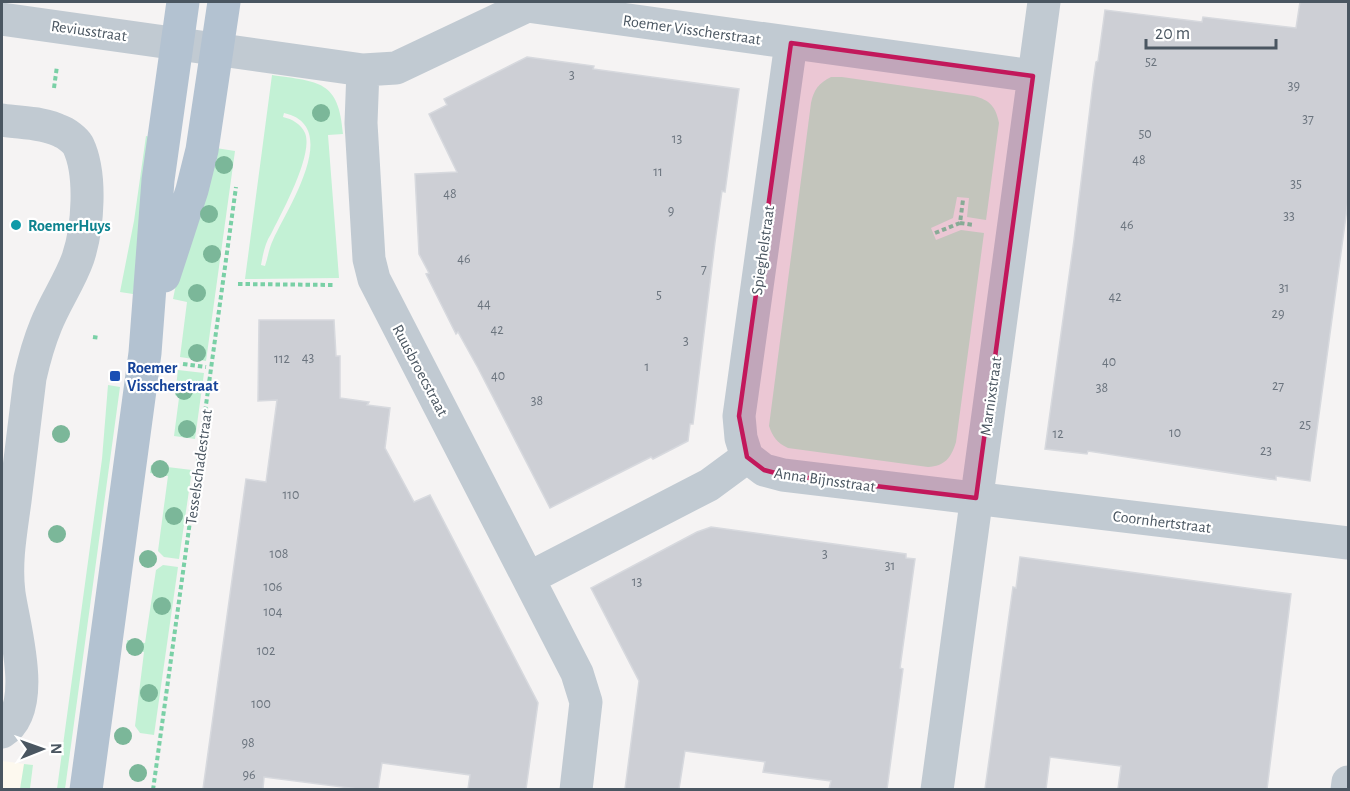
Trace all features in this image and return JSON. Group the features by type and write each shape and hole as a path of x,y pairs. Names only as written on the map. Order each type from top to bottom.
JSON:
{"main road":[{"path":"86,789 145,353 158,180 183,2"},
{"path":"145,353 170,252 192,190 202,150 224,2"}],"street":[{"name":"Marnixstraat","path":"937,789 1044,2"},
{"name":"Roemer Visscherstraat","path":"363,70 396,68 527,6 1033,76"},
{"name":"Reviusstraat","path":"2,19 218,49"},
{"name":"Spieghelstraat","path":"747,457 741,438 740,416 791,43"},
{"path":"218,49 363,70"},
{"name":"Ruusbroecstraat","path":"363,70 362,123 369,259 374,279 583,687 586,702 585,717 576,789"},
{"path":"2,120 49,127 77,142 87,182 78,258 46,325 36,351 30,378 8,552 9,590 21,670 22,694 19,710 9,727 2,732"},
{"path":"529,578 709,485 747,457"},
{"name":"Anna Bijnsstraat","path":"747,457 764,470 783,475 976,498"},
{"name":"Coornhertstraat","path":"976,498 1348,543"},
{"path":"1347,789 1348,782"}],"path":[{"path":"49,127 62,27"},
{"name":"Tesselschadestraat","path":"153,789 237,184"},
{"path":"935,233 960,223 963,200"},
{"path":"238,284 343,285 374,279"},
{"path":"93,337 100,338"},
{"path":"180,363 206,367"}],"highlighted area":[{"path":"791,43 1033,76 976,498 783,475 764,470 747,457 739,416"}],"shaded area":[{"path":"2,761 33,765 30,789 2,790"}],"green space":[{"path":"272,75 314,83 331,93 341,116 343,134 328,135 339,278 245,279","holes":["284,113 301,121 309,134 310,151 306,170 272,243 265,266 261,265 267,241 301,169 307,143 301,127 296,122 283,117"]},
{"path":"831,77 974,96 988,102 998,117 986,220 967,217 969,198 957,197 953,218 931,228 936,240 961,230 984,233 956,442 947,460 939,465 928,467 788,448 776,439 769,426 811,103 818,87"},
{"path":"146,136 154,138 133,294 120,292 134,221"},
{"path":"216,148 235,151 206,361 180,357 187,302 173,299 179,269"},
{"path":"178,370 204,373 195,439 174,436 179,398 175,395"},
{"path":"108,385 120,387 65,789 57,789 102,459"},
{"path":"151,465 192,470 179,559 164,557 158,551 168,476 150,473"},
{"path":"163,565 178,567 154,735 140,733 135,726 144,652 126,650 127,640 145,643 156,570"},
{"path":"24,764 33,765 30,789 20,789"}],"building":[{"path":"1300,2 1348,2 1348,201 1310,481 1276,476 1276,480 1088,451 1087,454 1045,449 1093,83 1105,10 1202,22 1203,17 1296,28"},
{"path":"527,57 594,66 593,69 739,89 725,192 722,191 693,424 690,424 688,441 550,508 478,368 458,332 456,334 426,274 429,273 419,254 415,174 457,172 429,114 447,105 444,99"},
{"path":"259,320 334,320 336,356 340,356 340,398 390,408 385,448 414,502 430,495 538,703 526,789 468,789 470,775 382,763 378,789 358,789 264,777 263,789 203,789 246,479 266,482 277,400 258,401"},
{"path":"711,527 906,554 906,558 915,559 887,789 829,789 831,781 763,772 765,762 685,751 679,789 625,789 639,681 591,588 697,532"},
{"path":"1020,557 1291,594 1267,789 1118,789 1121,766 1050,757 1046,789 985,789 1013,587 1016,588"}],"place":[{"name":"RoemerHuys","path":"16,225"},
{"name":"Roemer Visscherstraat","path":"115,376"}]}
